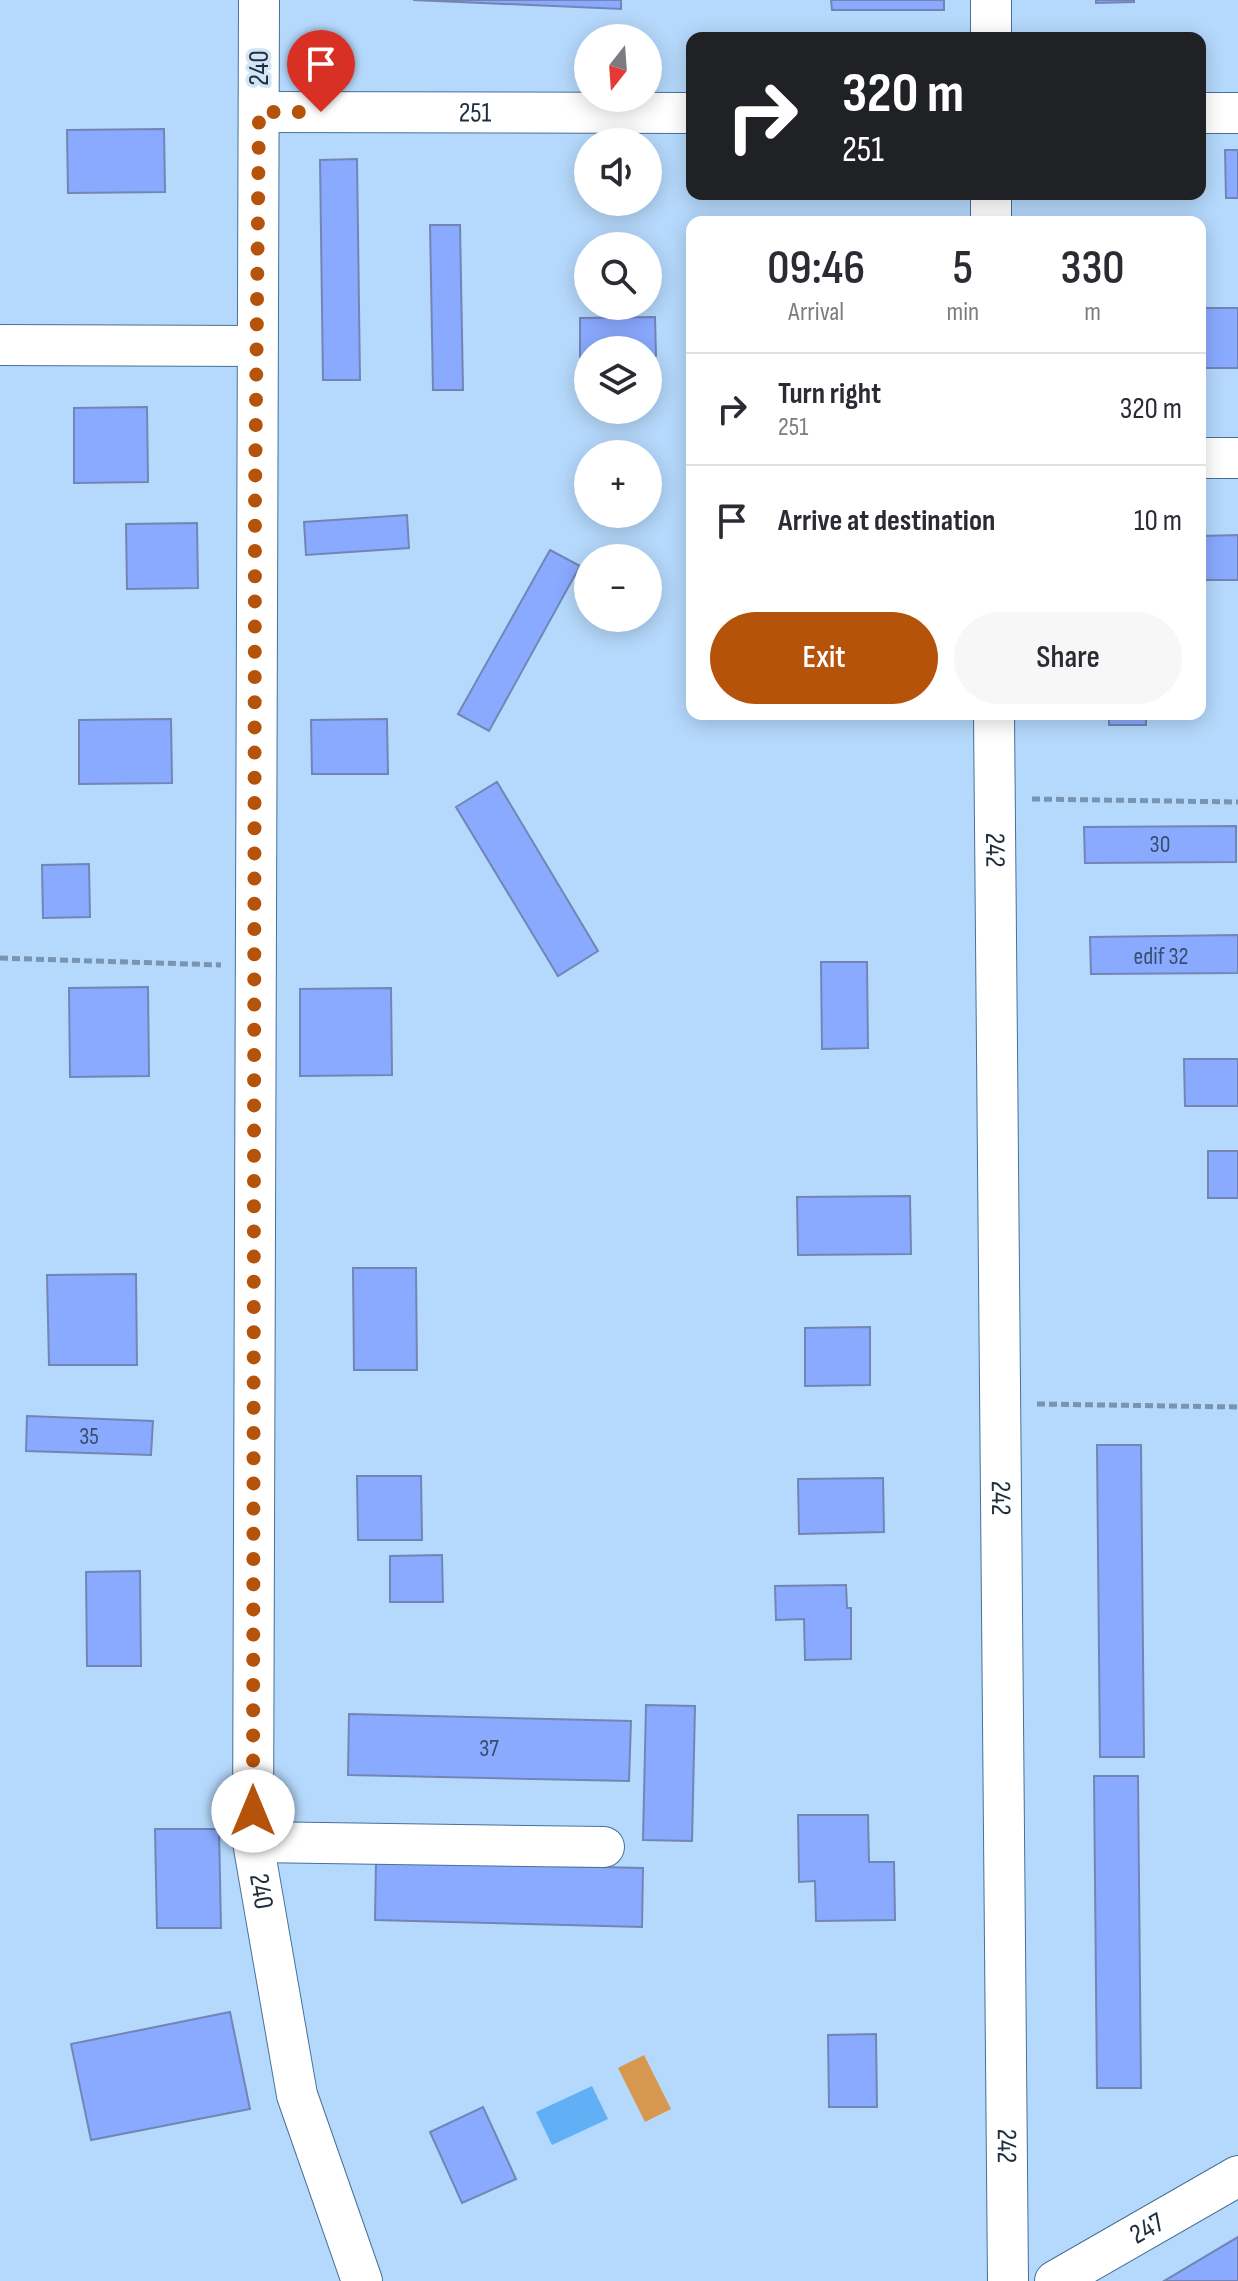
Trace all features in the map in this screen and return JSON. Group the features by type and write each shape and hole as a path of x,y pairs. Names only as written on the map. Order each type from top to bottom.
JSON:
{"street":[{"name":"240","path":"259,0 253,1842 297,2095 362,2281"},
{"path":"991,0 991,32"},
{"name":"251","path":"259,112 686,113"},
{"path":"1206,113 1238,113"},
{"path":"0,345 256,346"},
{"path":"1206,458 1238,458"},
{"name":"242","path":"994,720 1008,2281"},
{"path":"253,1842 604,1847"},
{"name":"247","path":"1055,2281 1238,2176"}],"path":[{"path":"995,798 1238,802"},
{"path":"0,958 254,966"},
{"path":"1000,1404 1238,1407"}],"shaded area":[{"path":"644,2055 671,2109 645,2122 618,2068"}],"water":[{"path":"592,2086 608,2119 552,2145 536,2112"}],"building":[{"path":"413,0 621,0 621,9"},
{"path":"831,0 944,0 944,10 832,10"},
{"path":"1096,0 1134,0 1134,2 1096,3"},
{"path":"164,129 165,192 68,193 67,130"},
{"path":"1225,150 1238,150 1238,198 1226,198"},
{"path":"357,159 360,380 323,380 320,160"},
{"path":"430,225 460,225 463,390 433,390"},
{"path":"1206,308 1238,308 1238,368 1206,368"},
{"path":"580,320 655,320 655,336 580,336"},
{"path":"147,407 148,482 74,483 74,408"},
{"path":"407,515 409,548 306,555 304,522"},
{"path":"197,523 198,588 127,589 126,524"},
{"path":"1238,535 1238,580 1206,580 1206,536"},
{"path":"550,550 574,563 574,577 489,731 458,714"},
{"path":"171,719 172,783 79,784 79,720"},
{"path":"387,719 388,774 312,774 311,720"},
{"path":"1109,720 1146,720 1146,725 1109,725"},
{"path":"497,782 598,951 558,976 456,807"},
{"path":"1236,826 1236,862 1085,863 1084,827"},
{"path":"89,864 90,917 43,918 42,865"},
{"path":"1238,935 1238,973 1091,974 1090,937"},
{"path":"821,962 867,962 868,1048 822,1049"},
{"path":"148,987 149,1076 70,1077 69,988"},
{"path":"391,988 392,1075 300,1076 300,989"},
{"path":"1184,1059 1238,1059 1238,1106 1185,1106"},
{"path":"1208,1151 1238,1151 1238,1198 1208,1198"},
{"path":"910,1196 911,1254 798,1255 797,1197"},
{"path":"353,1268 416,1268 417,1370 354,1370"},
{"path":"136,1274 137,1365 49,1365 47,1275"},
{"path":"870,1327 870,1385 805,1386 805,1328"},
{"path":"27,1416 153,1421 151,1455 26,1451"},
{"path":"1097,1445 1141,1445 1144,1757 1100,1757"},
{"path":"357,1476 421,1476 422,1540 358,1540"},
{"path":"883,1478 884,1532 799,1534 798,1479"},
{"path":"442,1555 443,1602 390,1602 390,1556"},
{"path":"140,1571 141,1666 87,1666 86,1572"},
{"path":"846,1585 847,1608 851,1608 851,1659 805,1660 804,1619 776,1620 775,1586"},
{"path":"646,1705 695,1706 692,1841 643,1840"},
{"path":"349,1714 631,1721 629,1781 348,1775"},
{"path":"1094,1776 1138,1776 1141,2088 1097,2088"},
{"path":"798,1815 868,1815 869,1862 894,1862 895,1920 816,1921 815,1881 799,1882"},
{"path":"155,1829 219,1829 221,1928 157,1928"},
{"path":"376,1862 643,1868 642,1927 375,1920"},
{"path":"230,2012 250,2109 91,2140 71,2044"},
{"path":"876,2034 877,2107 829,2107 828,2035"},
{"path":"483,2107 516,2179 462,2203 430,2132"},
{"path":"1238,2237 1238,2281 1164,2281"}],"route":[{"path":"253,1811 255,501 259,112 321,112"}]}
